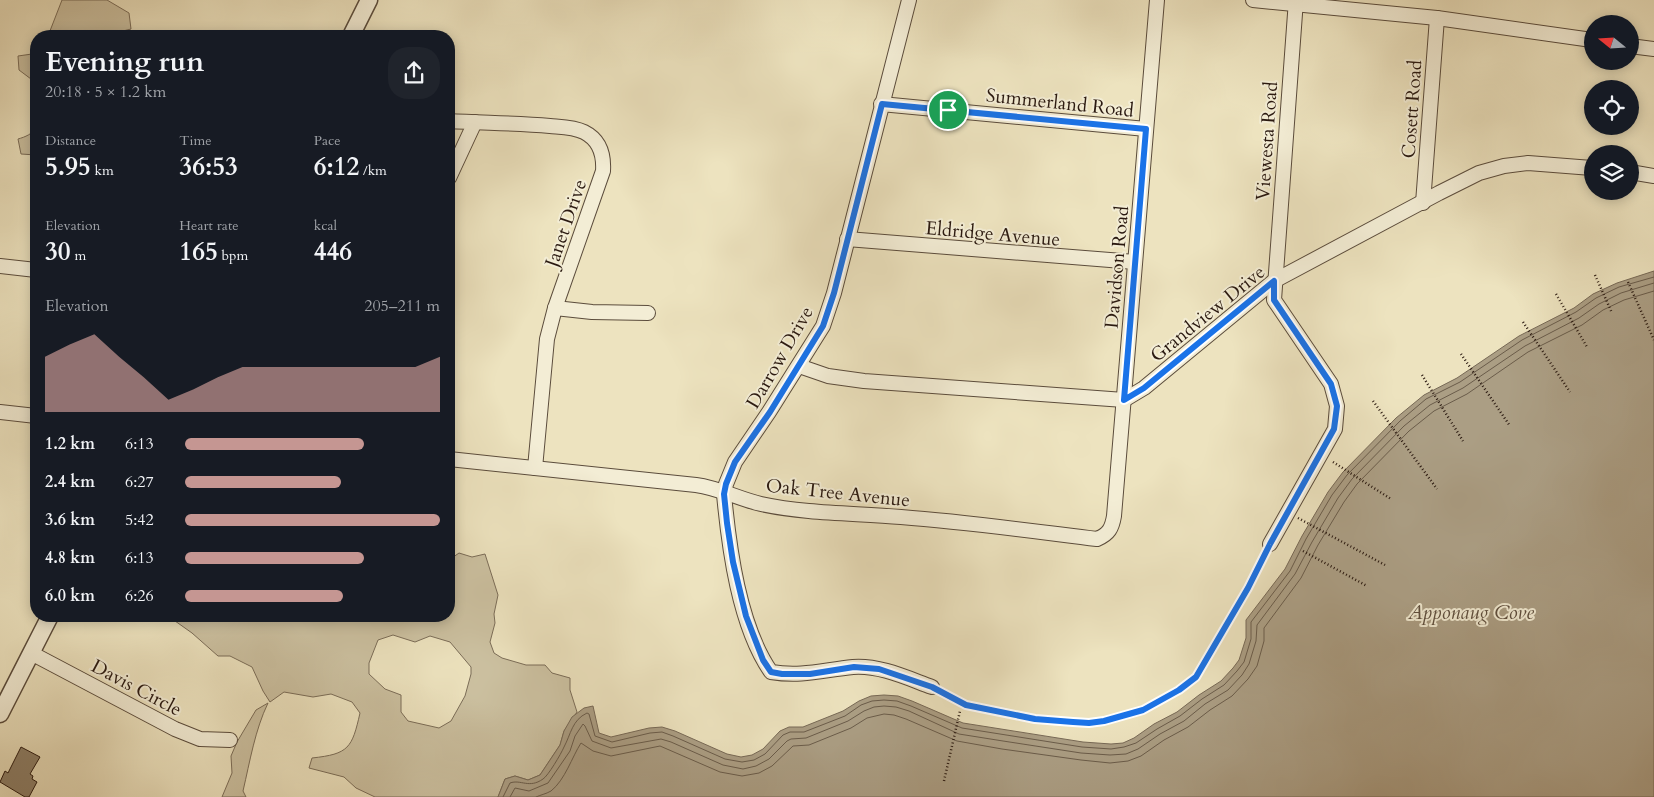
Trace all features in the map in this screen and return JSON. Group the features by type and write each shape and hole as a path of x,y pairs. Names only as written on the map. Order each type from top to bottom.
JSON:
{"street":[{"path":"354,30 370,0"},
{"name":"Darrow Drive","path":"909,0 823,326 735,462 724,494 733,562 746,616 763,660 771,672 810,674 854,667 879,669 932,687"},
{"name":"Davidson Road","path":"1106,535 1112,526 1114,516 1157,0"},
{"path":"1253,0 1295,2 1437,18 1584,39"},
{"name":"Viewesta Road","path":"1270,544 1334,429 1337,406 1331,384 1274,300 1295,2"},
{"name":"Cosett Road","path":"1423,203 1437,18"},
{"path":"1639,47 1654,49"},
{"name":"Summerland Road","path":"882,104 1146,129"},
{"name":"Janet Drive","path":"455,121 576,129 588,134 599,145 603,153 603,171 547,339 535,468"},
{"path":"455,165 475,122"},
{"name":"Grandview Drive","path":"1124,400 1144,388 1274,281 1479,173 1504,166 1528,163 1584,167"},
{"path":"1639,174 1654,176"},
{"name":"Eldridge Avenue","path":"847,239 1135,262"},
{"path":"0,266 30,269"},
{"path":"556,308 592,312 648,313"},
{"path":"798,366 828,376 864,381 1124,400"},
{"path":"0,412 30,415"},
{"name":"Oak Tree Avenue","path":"455,460 696,484 762,504 819,512 972,524 1098,538 1106,535"},
{"path":"0,714 47,622"},
{"name":"Davis Circle","path":"31,653 175,729 200,739 230,740"}],"path":[{"path":"1595,275 1612,313"},
{"path":"1628,282 1654,340"},
{"path":"1556,294 1587,347"},
{"path":"1523,322 1570,392"},
{"path":"1461,354 1510,426"},
{"path":"1422,376 1463,441"},
{"path":"1373,401 1437,489"},
{"path":"1333,462 1391,499"},
{"path":"1298,518 1385,565"},
{"path":"932,687 966,705 1035,719 1089,723 1104,721 1143,710 1179,690 1196,677 1248,588 1270,544"},
{"path":"1303,551 1367,586"},
{"path":"944,781 960,711"}],"shaded area":[{"path":"62,0 107,0 129,13 131,29 127,30 50,30"},
{"path":"30,54 30,78 19,70 18,56"},
{"path":"30,134 30,155 21,154 18,139"},
{"path":"459,553 472,557 485,554 498,595 494,614 495,623 490,642 494,653 502,658 526,665 545,665 552,673 570,678 570,690 577,712 564,731 560,745 540,775 528,780 515,776 505,779 498,797 375,797 356,788 344,777 309,768 312,758 334,754 347,747 351,742 360,713 352,702 331,694 313,697 284,692 270,702 252,667 230,656 218,656 176,622 455,622 455,556","holes":["393,635 415,642 430,636 450,642 471,667 465,696 451,721 439,728 408,721 401,712 401,695 385,689 369,674 369,663 378,640"]},
{"path":"268,703 256,735 243,791 246,797 222,797 232,773 231,756 237,742 256,710"}],"water":[{"name":"Apponaug Cove","path":"1654,271 1654,797 498,797 505,779 515,776 528,780 540,775 560,745 564,731 572,717 584,708 593,706 599,733 611,737 649,728 662,727 727,754 741,757 752,755 763,749 780,731 789,727 803,727 843,711 871,696 884,695 898,696 963,723 1083,742 1111,744 1123,743 1134,738 1154,724 1177,712 1221,681 1233,668 1239,660 1246,638 1246,620 1285,569 1328,492 1343,472 1396,418 1424,395 1457,378 1519,336 1574,308 1593,294 1617,283"}],"building":[{"path":"21,747 40,757 30,774 33,776 32,779 37,782 29,797 25,797 0,782 5,771 8,773"}],"route":[{"path":"882,104 948,110 1146,129 1124,400 1144,388 1274,281 1274,300 1331,384 1337,406 1334,429 1270,544 1248,588 1196,677 1179,690 1143,710 1121,717 1089,723 1035,719 966,705 932,687 879,669 854,667 810,674 771,672 763,660 746,616 733,562 727,523 724,494 726,484 735,462 770,412 823,326 834,293 882,104"}]}
